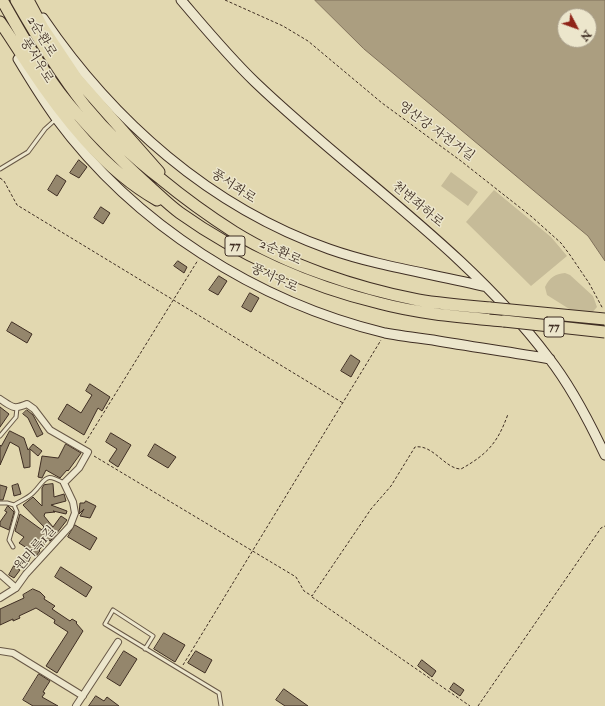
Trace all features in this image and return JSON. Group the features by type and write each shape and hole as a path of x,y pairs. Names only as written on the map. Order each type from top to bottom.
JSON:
{"highway":[{"name":"2순환로","path":"2,0 34,54 60,93 91,130 127,166 179,212 203,228 274,267 345,294 380,304 442,316 605,332"},
{"name":"2순환로","path":"16,0 58,70 86,107 109,133 143,165 178,193 235,232 274,253 315,270 374,289 418,300 605,319"},
{"path":"29,0 43,28 77,79 178,193"},
{"path":"0,23 52,100 86,139 110,164 129,180 153,197 179,212"}],"street":[{"name":"풍서좌로","path":"29,0 76,64 134,128 204,184 256,217 329,249 402,269 489,288"},
{"name":"천변좌하로","path":"182,0 254,81 299,122 448,249 489,288 526,329 550,359 588,420 605,455"},
{"name":"풍서우로","path":"0,23 23,67 56,118 88,156 116,185 162,226 201,254 244,280 291,302 339,320 386,333 550,359"},
{"path":"0,399 17,408 27,404 34,409 50,430 88,452 79,468 64,484"},
{"name":"원마륵1길","path":"0,598 16,588 26,574 70,526 75,513 74,502 64,484"},
{"path":"0,574 16,588"},
{"path":"76,706 118,642"},
{"path":"0,651 13,654 83,696"}],"lane":[{"path":"0,169 28,152 45,128 56,118"},
{"path":"0,436 16,417 17,408"},
{"path":"0,503 14,505 34,492 40,483 47,478 54,478 64,484"},
{"path":"13,547 9,540 17,512 14,505"},
{"path":"145,649 153,636 113,610 104,624 145,649 180,669 219,693 221,706"}],"path":[{"name":"영산강 자전거길","path":"225,0 283,26 308,41 382,103 461,161 532,217 561,243 589,283 605,313"},
{"path":"0,178 4,181 17,205 343,402"},
{"path":"82,449 201,254"},
{"path":"180,669 386,333"},
{"path":"312,596 371,509 391,486 415,447 419,446 437,454 452,467 461,469 483,455 498,439 508,414"},
{"path":"88,452 296,577 304,591 470,706"},
{"path":"478,706 601,528 605,525"}],"shaded area":[{"path":"315,0 605,0 605,261 588,236 364,49"},
{"path":"451,172 478,192 468,206 441,186"},
{"path":"494,190 551,237 567,256 531,286 466,222"},
{"path":"565,273 570,275 593,296 597,307 590,315 574,312 547,295 545,287 551,278 558,274"}],"building":[{"path":"79,160 87,167 79,178 70,173"},
{"path":"57,175 66,181 57,196 48,190"},
{"path":"101,207 110,213 103,224 94,218"},
{"path":"178,261 187,267 184,273 174,266"},
{"path":"219,276 227,281 218,295 209,290"},
{"path":"250,293 259,298 251,312 242,307"},
{"path":"12,322 32,334 27,343 7,331"},
{"path":"351,355 360,361 351,377 341,371"},
{"path":"90,384 110,397 102,411 98,408 84,435 58,419 67,404 81,413 92,395 86,391"},
{"path":"0,407 9,414 0,427"},
{"path":"27,410 33,415 43,434 37,437 28,418 23,414"},
{"path":"10,431 24,438 28,450 33,444 42,451 38,456 30,449 30,467 24,468 19,447 10,442 0,465 0,445 1,446"},
{"path":"111,433 131,445 118,467 109,461 117,449 106,442"},
{"path":"66,444 81,453 68,471 67,470 60,478 46,470 42,478 38,477 42,456 58,458"},
{"path":"155,444 176,457 168,468 148,456"},
{"path":"18,484 21,494 14,496 12,486"},
{"path":"53,484 54,497 64,494 66,501 51,505 67,511 66,514 53,511 55,512 45,513 44,516 53,527 61,516 67,520 53,538 50,541 48,540 39,550 40,551 36,556 32,553 28,563 22,560 27,548 19,543 24,537 15,531 20,514 42,530 44,527 23,505 33,497 42,506 42,488 44,485"},
{"path":"0,485 7,487 3,500 0,500"},
{"path":"86,501 96,506 90,518 80,516 84,509 79,514 80,503 84,503"},
{"path":"8,506 14,512 9,530 0,526 0,522 7,512 5,511"},
{"path":"75,525 97,538 90,550 68,537"},
{"path":"14,566 20,570 14,578 9,575"},
{"path":"61,567 92,587 86,597 55,577"},
{"path":"33,589 40,592 45,597 44,599 55,606 52,609 70,621 72,619 77,622 76,623 83,631 57,673 46,666 68,632 54,623 55,620 36,608 19,616 20,618 13,621 13,619 0,625 0,609 24,598 23,595"},
{"path":"164,633 185,645 175,662 154,649"},
{"path":"124,651 137,659 120,686 107,678"},
{"path":"196,651 212,660 205,673 188,663"},
{"path":"422,660 436,671 432,677 418,666"},
{"path":"39,674 50,681 43,692 45,693 42,697 58,706 33,706 23,700"},
{"path":"454,683 464,690 460,696 450,689"},
{"path":"284,689 308,706 285,706 276,700"},
{"path":"96,696 104,701 107,697 119,706 89,706"}]}
